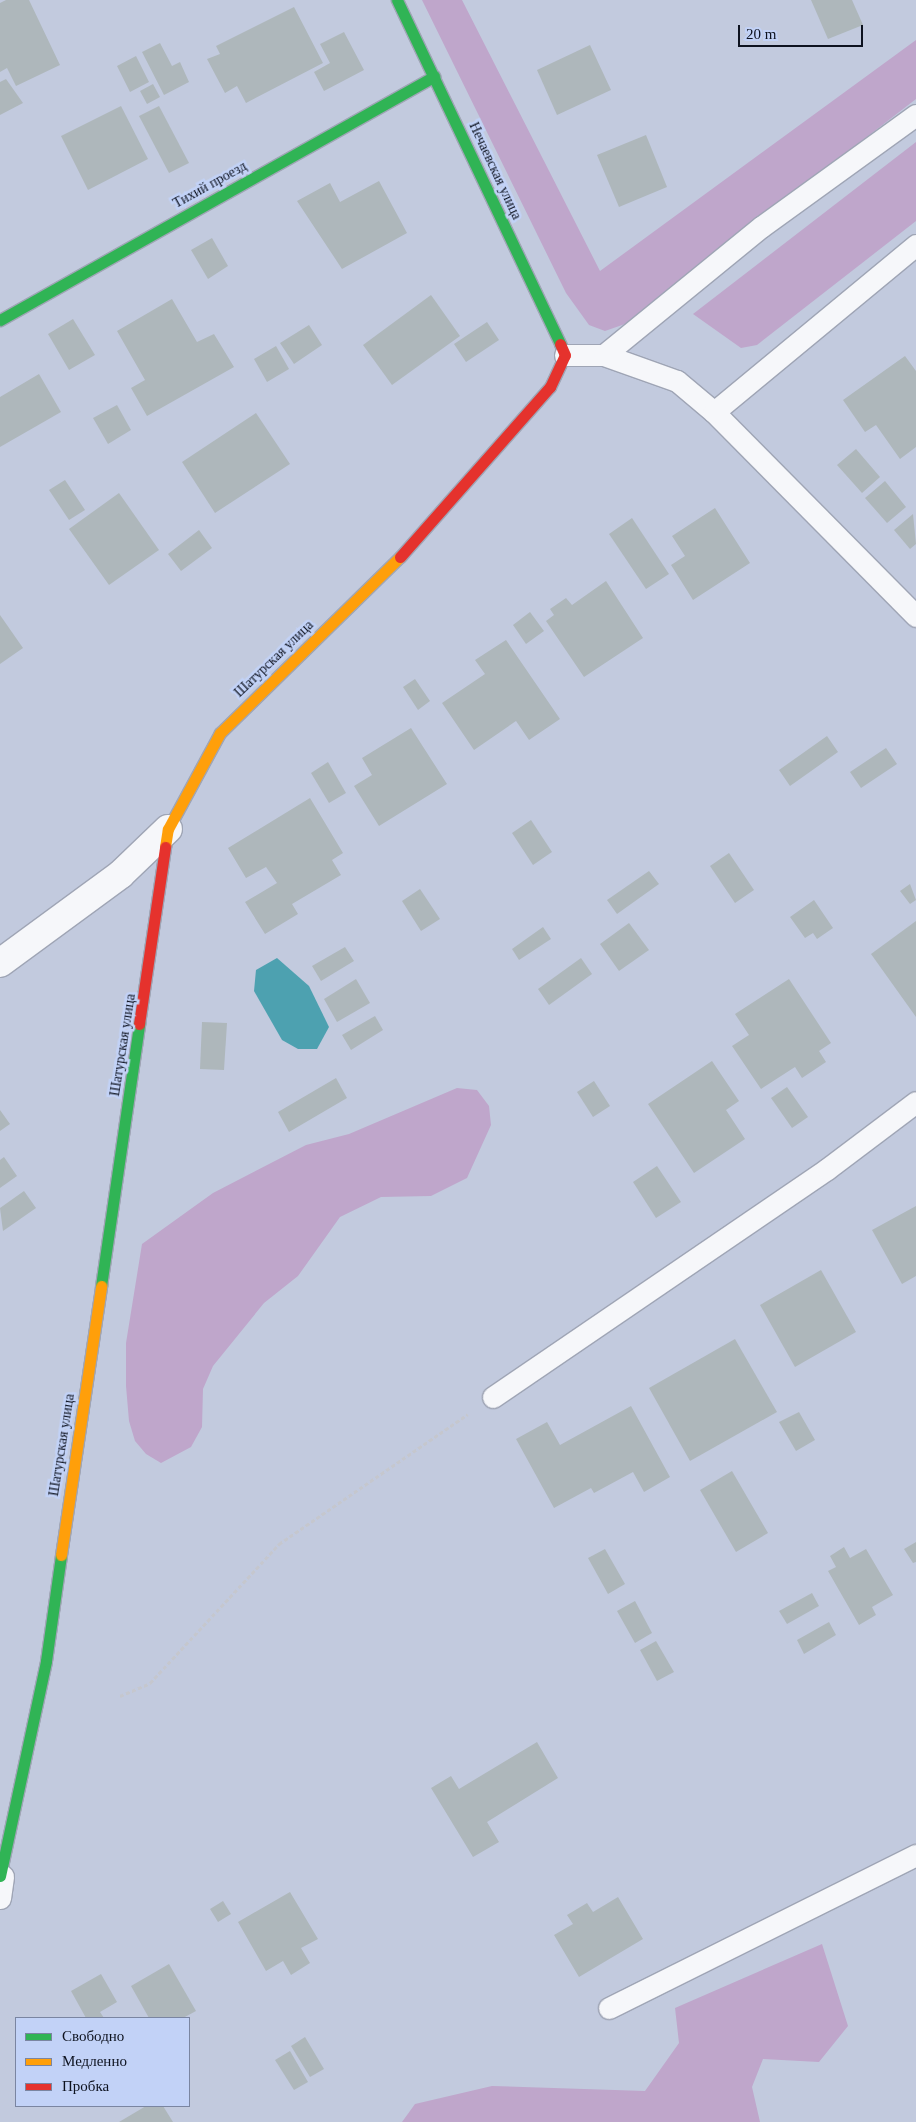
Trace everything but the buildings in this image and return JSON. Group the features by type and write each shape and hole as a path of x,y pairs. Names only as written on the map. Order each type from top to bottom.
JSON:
{"street":[{"name":"Нечаевская улица","path":"397,0 565,355"},
{"name":"Тихий проезд","path":"0,320 434,76"},
{"name":"Шатурская улица","path":"2,1876 46,1661 168,830 220,733 402,555 550,387 565,355"},
{"path":"0,962 121,874 168,830"}],"lane":[{"path":"604,355 761,227 916,115"},
{"path":"714,412 916,245"},
{"path":"565,355 604,355 677,381 714,412 916,616"},
{"path":"493,1397 827,1169 916,1102"},
{"path":"609,2008 916,1855"},
{"path":"0,1898 2,1876"}],"path":[{"path":"120,1696 150,1683 279,1544 493,1397"}],"shaded area":[{"path":"422,0 462,0 600,271 916,40 916,99 625,324 605,331 589,325 566,293"},
{"path":"916,142 916,221 757,345 741,348 693,314"},
{"path":"457,1088 477,1090 489,1106 491,1125 467,1178 431,1196 381,1197 340,1217 298,1276 264,1303 213,1366 203,1389 202,1427 191,1447 161,1463 146,1454 135,1441 129,1421 126,1386 126,1343 142,1244 213,1193 306,1145 349,1134"},
{"path":"822,1944 848,2026 819,2062 763,2059 752,2087 760,2122 402,2122 415,2104 492,2086 645,2091 679,2043 675,2008"}],"water":[{"path":"277,958 309,986 329,1027 317,1049 298,1049 282,1040 254,991 256,970"}],"traffic: fast":[{"path":"397,0 560,344"},
{"path":"0,320 434,76"},
{"path":"101,1286 139,1024"},
{"path":"0,1876 46,1661 61,1555"}],"traffic: slow":[{"path":"165,847 168,829 220,733 400,557"},
{"path":"61,1555 101,1286"}],"traffic: jam":[{"path":"400,557 550,387 565,355 560,344"},
{"path":"139,1024 165,847"}]}
